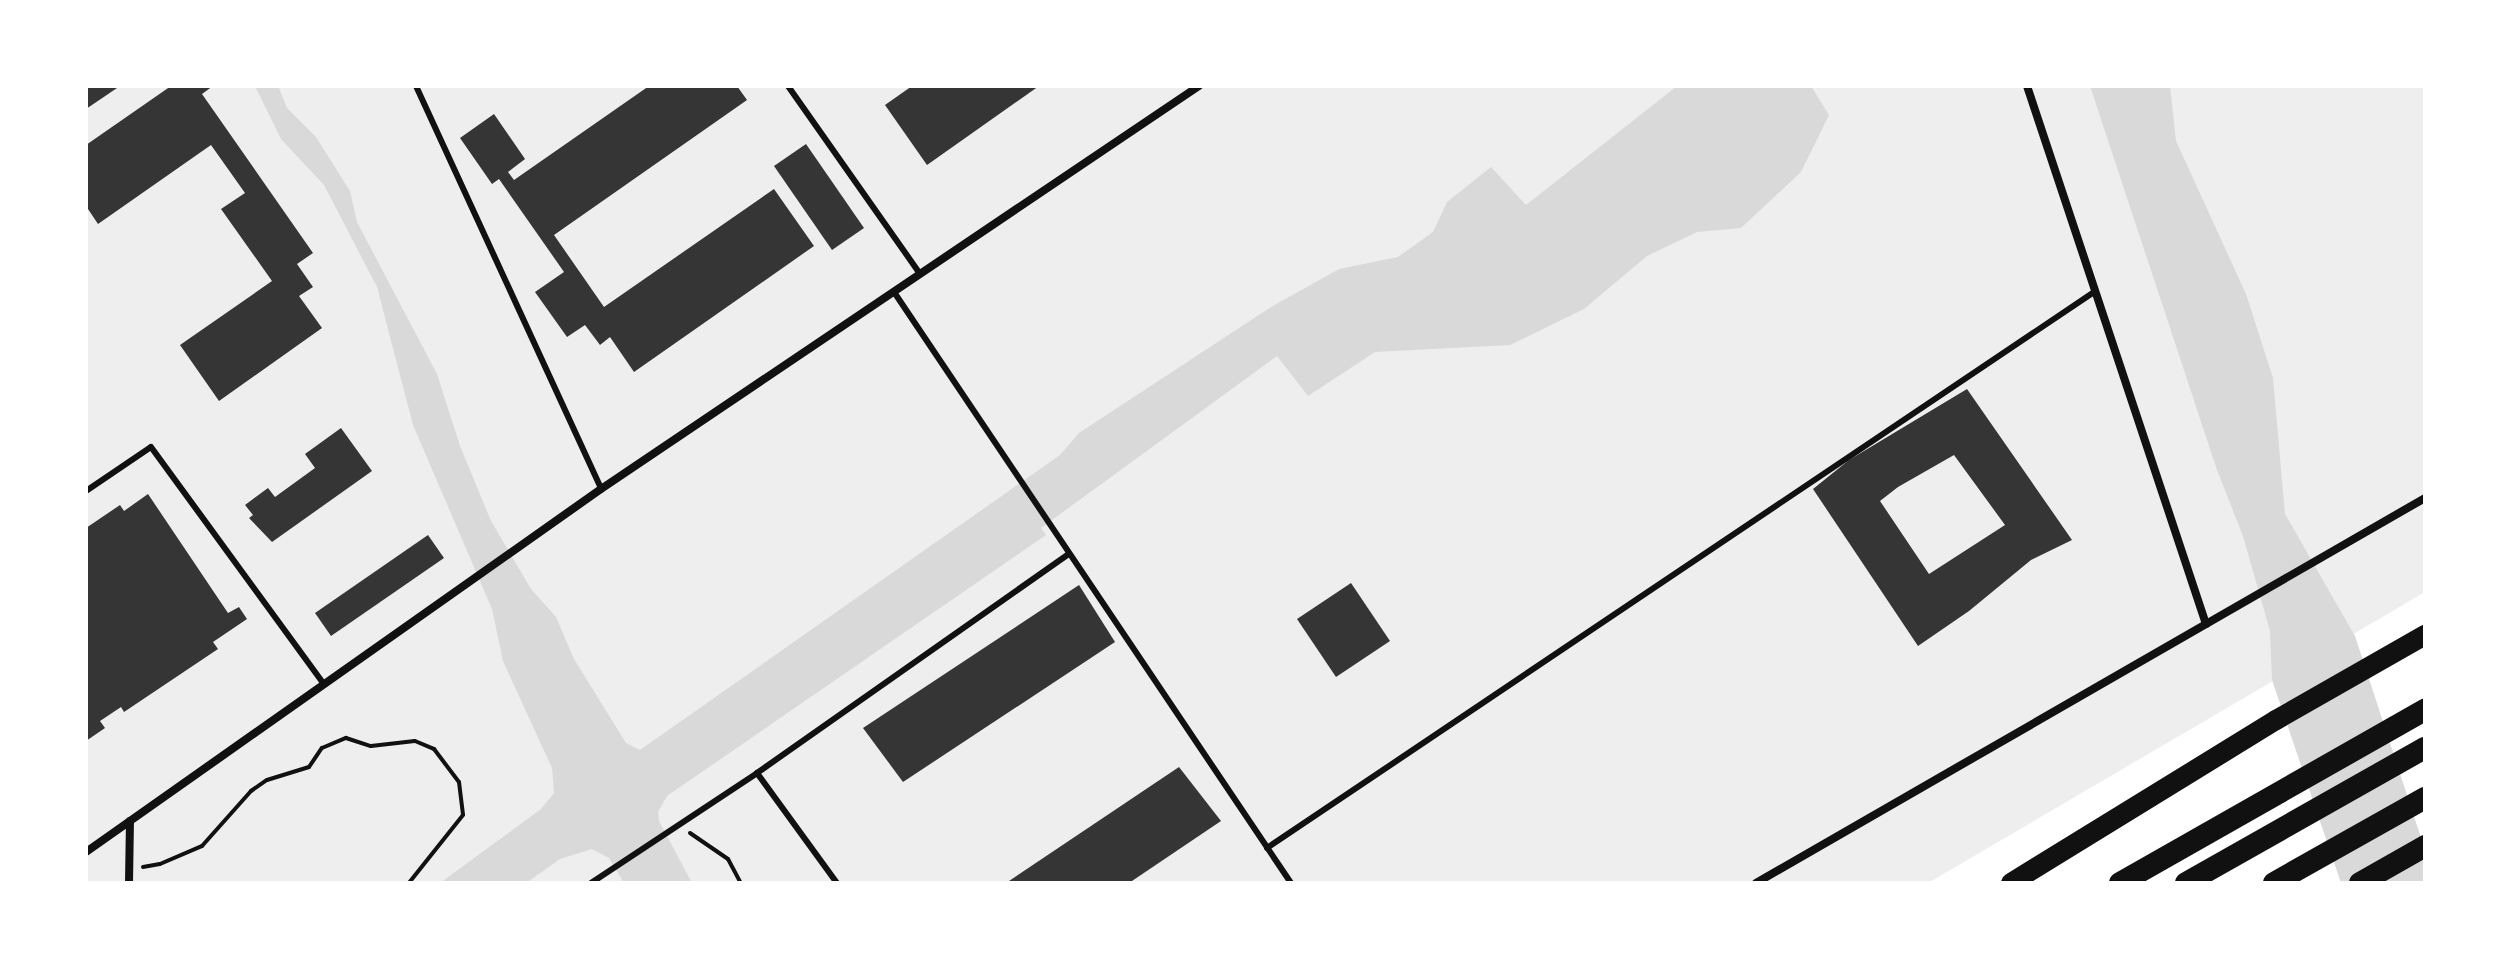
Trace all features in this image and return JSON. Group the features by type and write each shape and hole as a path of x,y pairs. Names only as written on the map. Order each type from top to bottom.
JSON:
{"highway":[{"path":"2120,883 2425,710"},
{"path":"2186,883 2418,752"},
{"path":"2274,883 2425,798"},
{"path":"2360,883 2425,846"}],"main road":[{"path":"2011,883 2276,720 2425,635"}],"street":[{"path":"86,852 601,489 1199,86"},
{"path":"2027,86 2206,624"},
{"path":"1756,883 2425,498"},
{"path":"129,883 130,821"}],"lane":[{"path":"416,86 601,489"},
{"path":"788,86 920,274"},
{"path":"894,292 1291,883"},
{"path":"1267,848 2094,292"},
{"path":"86,491 151,447 324,684"},
{"path":"591,883 757,773 1069,554"},
{"path":"757,773 837,883"}],"path":[{"path":"128,869 160,864 202,846 251,791 267,780 309,767 322,748 346,738 371,746 415,741 434,749 459,782 463,815 409,883"},
{"path":"677,826 728,859 741,883"}],"shaded area":[{"path":"86,86 2425,86 2425,592 1928,883 86,883"},
{"path":"255,86 278,86 287,108 316,137 350,191 357,222 437,374 460,446 491,521 531,589 556,617 574,659 626,743 640,750 1060,455 1079,433 1271,307 1339,269 1398,257 1433,232 1447,202 1491,167 1526,205 1677,86 1811,86 1829,115 1801,172 1741,228 1697,232 1647,256 1584,309 1510,345 1375,352 1308,396 1277,356 1041,528 1046,535 667,796 658,812 659,821 692,883 624,883 609,858 592,849 560,859 526,883 440,883 541,809 554,793 552,768 503,661 492,609 413,425 377,287 324,185 281,139"},
{"path":"2090,86 2170,86 2176,141 2246,294 2273,378 2285,514 2355,636 2425,850 2425,883 2341,883 2272,680 2270,631 2243,536 2217,470"}],"building":[{"path":"86,86 120,86 86,109"},
{"path":"171,86 213,86 202,94 313,253 297,264 313,287 299,296 322,328 219,401 180,345 272,281 221,209 245,193 211,145 98,224 86,206 86,145"},
{"path":"649,86 737,86 747,100 554,235 604,307 774,189 814,246 634,372 610,337 600,345 585,325 567,337 535,292 564,272 499,179 492,184 460,138 494,114 525,159 508,172 514,180"},
{"path":"912,86 1039,86 927,165 885,105"},
{"path":"806,144 864,228 832,250 774,166"},
{"path":"1967,389 2072,540 2031,560 1969,611 1918,646 1813,489 1849,460","holes":["1954,455 2005,525 1929,574 1880,501"]},
{"path":"341,428 372,471 272,542 249,518 253,515 245,505 268,488 275,497 315,468 305,454"},
{"path":"148,494 228,613 239,607 247,619 213,642 218,649 124,712 121,707 100,721 105,728 86,741 86,528 120,505 124,511"},
{"path":"428,535 444,558 331,636 315,613"},
{"path":"1351,583 1390,641 1336,677 1297,619"},
{"path":"1079,585 1115,642 903,782 863,728"},
{"path":"1179,767 1221,821 1129,883 1006,883"}]}
